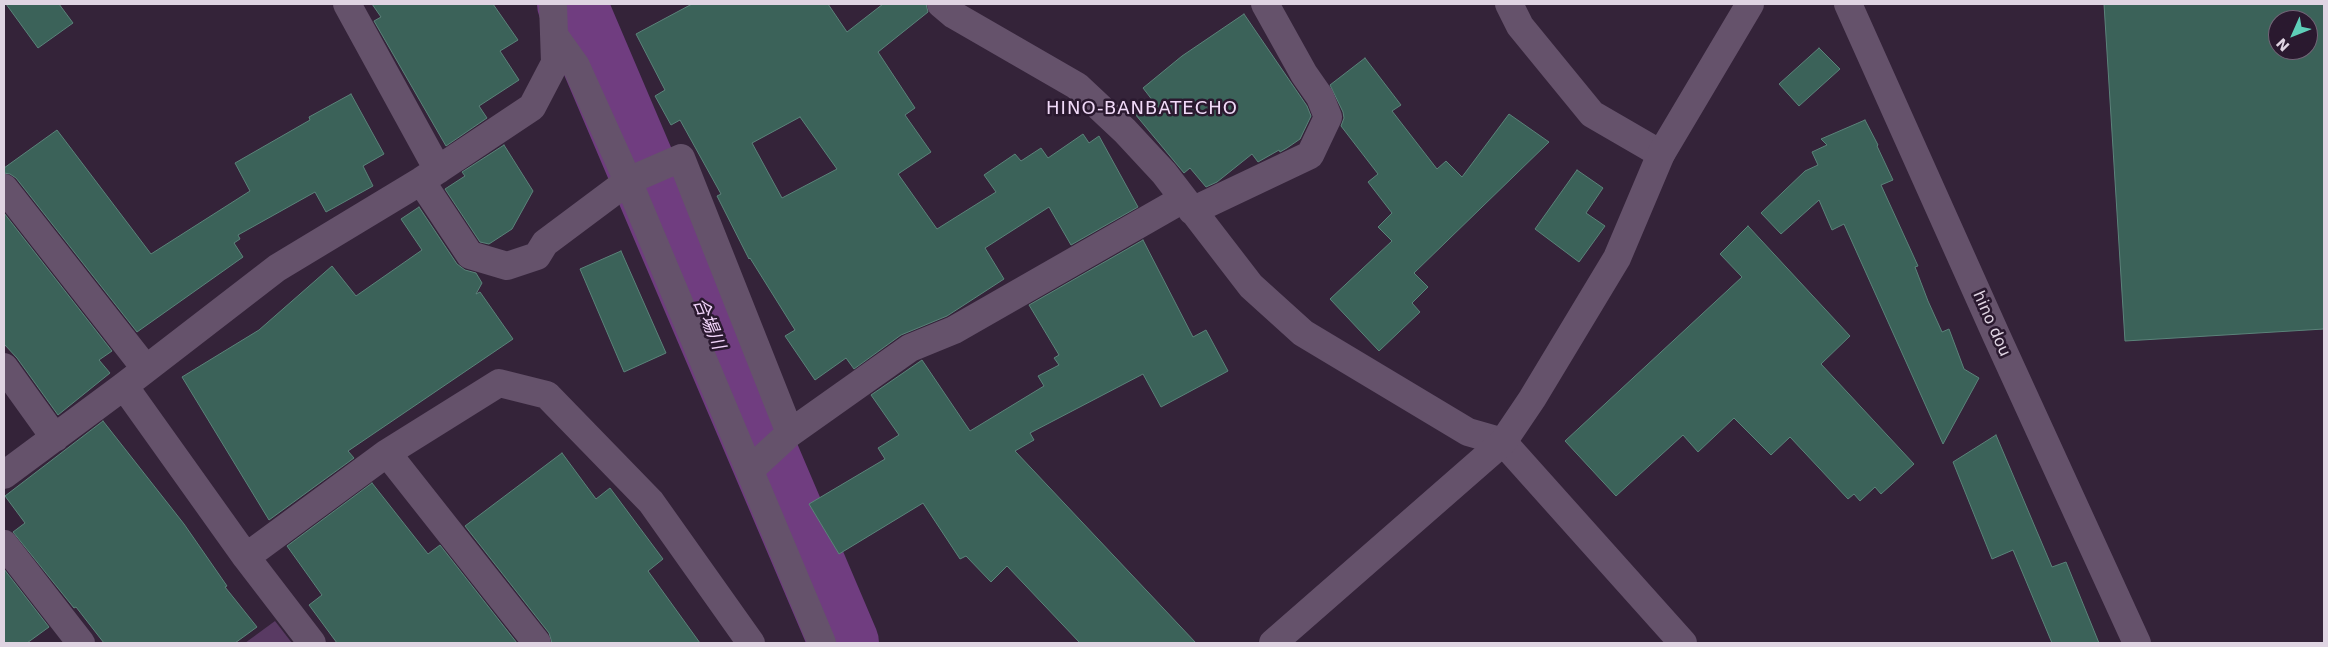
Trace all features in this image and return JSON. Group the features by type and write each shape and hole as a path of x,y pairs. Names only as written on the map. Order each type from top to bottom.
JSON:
{"street":[{"path":"347,4 429,176 470,255 507,266 537,256 544,243 639,177 681,158 769,453 822,643"},
{"path":"4,475 124,386 277,268 429,176 532,106 555,62 556,38 553,4"},
{"path":"941,4 954,15 1077,86 1125,131 1164,173 1251,286 1303,333 1468,432 1503,442 1683,643"},
{"path":"769,453 910,348 954,330 1188,205 1310,156 1328,117 1320,96 1304,74 1266,4"},
{"path":"1510,4 1520,26 1592,114 1661,154"},
{"path":"1274,643 1503,442 1532,399 1616,258 1661,154 1750,4"},
{"name":"hino dou","path":"1848,4 2137,643"},
{"path":"556,38 576,66 639,177 769,453"},
{"path":"4,188 146,369"},
{"path":"4,367 55,438"},
{"path":"246,557 387,453 499,383 547,395 651,502 751,643"},
{"path":"124,386 246,557 312,643"},
{"path":"387,453 537,643"},
{"path":"4,544 81,643"}],"shaded area":[{"path":"275,621 292,643 245,643"}],"building":[{"path":"6,4 59,4 73,23 38,48"},
{"path":"372,4 493,4 518,40 500,51 519,80 479,106 487,118 446,146 374,21 381,17"},
{"path":"692,4 828,4 847,32 883,4 926,4 928,12 878,52 915,108 905,115 931,152 898,174 937,229 996,192 984,175 1015,154 1021,161 1041,148 1048,158 1083,134 1089,143 1099,136 1138,207 1071,245 1049,207 985,248 1004,279 947,316 901,335 854,369 846,358 815,380 785,336 795,330 749,259 717,196 721,194 680,120 671,125 655,96 665,90 636,34","holes":["800,117 837,169 782,198 752,143"]},
{"path":"2104,4 2324,4 2324,329 2125,341"},
{"path":"1244,14 1307,106 1311,116 1300,139 1287,148 1280,152 1279,150 1258,162 1252,154 1217,182 1206,187 1190,168 1184,173 1135,114 1153,101 1143,88 1182,56"},
{"path":"1819,48 1840,69 1799,106 1779,84"},
{"path":"1365,58 1401,105 1392,111 1437,169 1446,161 1462,177 1509,114 1549,142 1414,273 1428,287 1412,303 1420,312 1379,351 1330,299 1392,241 1378,227 1392,213 1368,182 1378,174 1341,126 1344,118 1343,112 1330,85"},
{"path":"351,94 384,154 363,166 373,186 326,212 315,192 238,235 240,239 234,243 243,257 137,332 16,178 4,173 4,168 57,130 151,254 250,191 235,163 310,120 309,117"},
{"path":"1865,120 1893,180 1881,185 1918,266 1915,267 1928,301 1942,332 1949,329 1964,369 1979,378 1943,444 1844,224 1832,230 1819,200 1781,234 1761,213 1805,171 1818,165 1812,152 1827,145 1821,139"},
{"path":"504,145 533,191 512,229 489,244 480,242 445,189 465,176 462,172"},
{"path":"1577,170 1603,188 1586,213 1605,226 1579,262 1535,229"},
{"path":"419,207 457,264 465,270 476,273 482,283 476,294 480,292 513,339 348,451 354,458 269,520 182,377 259,330 332,266 356,296 422,250 401,219"},
{"path":"4,213 112,351 99,360 110,373 58,415 17,358 4,344"},
{"path":"1748,226 1850,336 1821,364 1914,464 1881,494 1875,487 1860,501 1854,494 1848,499 1790,437 1771,455 1734,418 1698,452 1683,435 1616,496 1565,441 1742,277 1720,254"},
{"path":"1143,240 1193,337 1206,330 1228,371 1161,407 1143,374 1030,433 1034,440 1015,451 1196,643 1080,643 1007,566 991,582 966,556 960,559 923,503 839,554 809,504 885,459 878,448 899,435 871,395 922,360 970,431 1044,386 1038,376 1059,365 1054,358 1059,355 1029,305"},
{"path":"621,251 666,353 624,372 580,269"},
{"path":"103,421 184,524 227,586 225,587 257,627 235,643 104,643 13,532 25,523 5,496"},
{"path":"1996,435 2052,567 2066,562 2099,643 2052,643 2013,550 1992,559 1953,462"},
{"path":"562,453 596,499 610,488 663,559 648,571 700,643 552,643 549,633 465,526"},
{"path":"372,483 428,554 440,545 517,643 337,643 309,605 322,595 287,546"},
{"path":"4,569 49,627 27,643 4,643"}],"waterway":[{"name":"合場川","path":"572,4 844,643"}],"district":[{"name":"HINO-BANBATECHO","path":"1142,109"}]}
